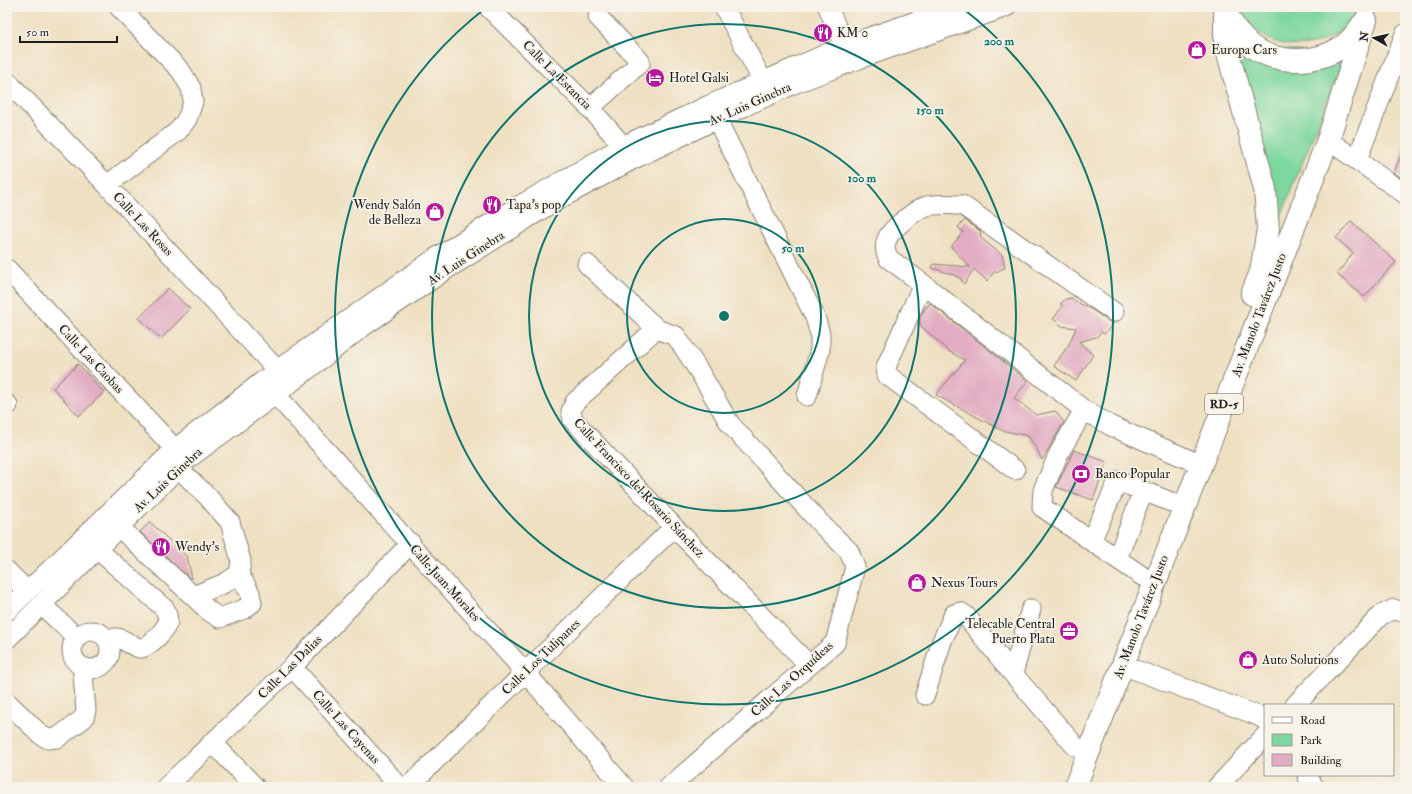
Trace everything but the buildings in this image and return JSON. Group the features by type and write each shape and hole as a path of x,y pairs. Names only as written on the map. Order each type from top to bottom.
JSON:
{"main road":[{"name":"RD-5","path":"1224,9 1238,33 1257,49 1280,59 1305,61 1330,54 1351,40 1368,13"},
{"name":"Av. Manolo Tavárez Justo","path":"1059,787 1260,272 1268,229 1264,189 1225,42 1224,9"},
{"name":"Av. Manolo Tavárez Justo","path":"1075,787 1328,140 1368,13"}],"street":[{"path":"107,185 178,131 187,119 193,102 191,88 181,71 119,7"},
{"name":"Calle La Estancia","path":"488,7 590,108 628,153"},
{"path":"724,7 763,82"},
{"path":"828,7 848,54"},
{"name":"Av. Luis Ginebra","path":"713,112 796,83 848,54 957,7"},
{"name":"Av. Luis Ginebra","path":"7,611 27,591 272,382 434,259 515,208 713,112 763,82 848,54 1006,7"},
{"path":"590,108 640,63 640,61 598,17"},
{"path":"1357,160 1405,34"},
{"name":"Calle Las Rosas","path":"7,81 107,185 272,382"},
{"path":"713,112 815,317 820,334 820,350 807,396"},
{"path":"1328,140 1405,194"},
{"path":"1114,312 962,205 936,205 924,207 912,213 888,236 885,244 885,252 888,258 1084,410 1111,426 1188,459"},
{"path":"587,264 656,329"},
{"name":"Calle Las Caobas","path":"7,268 179,460 207,496 230,522 241,561 239,574"},
{"path":"923,284 886,367 887,375 1015,470"},
{"name":"Calle Las Orquídeas","path":"656,329 676,336 699,371 730,424 823,526 849,551 855,568 835,643 669,787"},
{"name":"Calle Francisco del Rosario Sánchez","path":"656,329 575,402 571,411 573,420 674,527 809,664"},
{"name":"Calle Juan Morales","path":"272,382 624,787"},
{"path":"1084,410 1059,453 1043,490 1042,506 1142,576"},
{"name":"Av. Luis Ginebra","path":"7,639 119,527 179,460"},
{"path":"1091,541 1118,480 1171,502"},
{"path":"1117,559 1143,490"},
{"path":"119,527 210,612 220,618 244,609 252,603 250,593 239,574 225,583 193,596"},
{"name":"Calle Los Tulipanes","path":"408,787 674,527"},
{"name":"Calle Las Dalias","path":"166,787 292,667 411,543"},
{"path":"97,548 165,609 168,621 165,629 148,646 140,648 118,638 113,638 108,641"},
{"path":"7,571 27,591"},
{"path":"42,605 77,638"},
{"path":"1013,674 1031,609"},
{"path":"1296,704 1381,615 1399,611"},
{"path":"925,695 942,641 954,614 960,612 966,616 1013,674 1076,746"},
{"path":"89,631 97,632 103,635 108,641 110,648 109,656 106,662 100,667 93,669 86,668 79,665 74,659 72,652 73,645 82,633 89,631"},
{"path":"1122,665 1259,716 1264,719"},
{"name":"Calle Las Cayenas","path":"292,667 400,787"},
{"path":"7,702 41,735 48,739 57,738 84,718 86,710 83,675 86,668"},
{"path":"1217,787 1264,737"},
{"path":"212,742 255,787"},
{"path":"1308,776 1314,787"}],"green space":[{"path":"1240,7 1357,7 1350,20 1329,38 1316,43 1289,45 1275,41 1255,30 1249,23"},
{"path":"1232,42 1344,58 1276,229"}],"place":[{"name":"KM 0","path":"823,33"},
{"name":"Europa Cars","path":"1197,50"},
{"name":"Hotel Galsi","path":"655,78"},
{"name":"Tapa's pop","path":"492,205"},
{"name":"Wendy Salón de Belleza","path":"435,212"},
{"name":"Banco Popular","path":"1081,474"},
{"name":"Wendy's","path":"161,547"},
{"name":"Nexus Tours","path":"917,583"},
{"name":"Telecable Central Puerto Plata","path":"1069,631"},
{"name":"Auto Solutions","path":"1248,660"}]}
